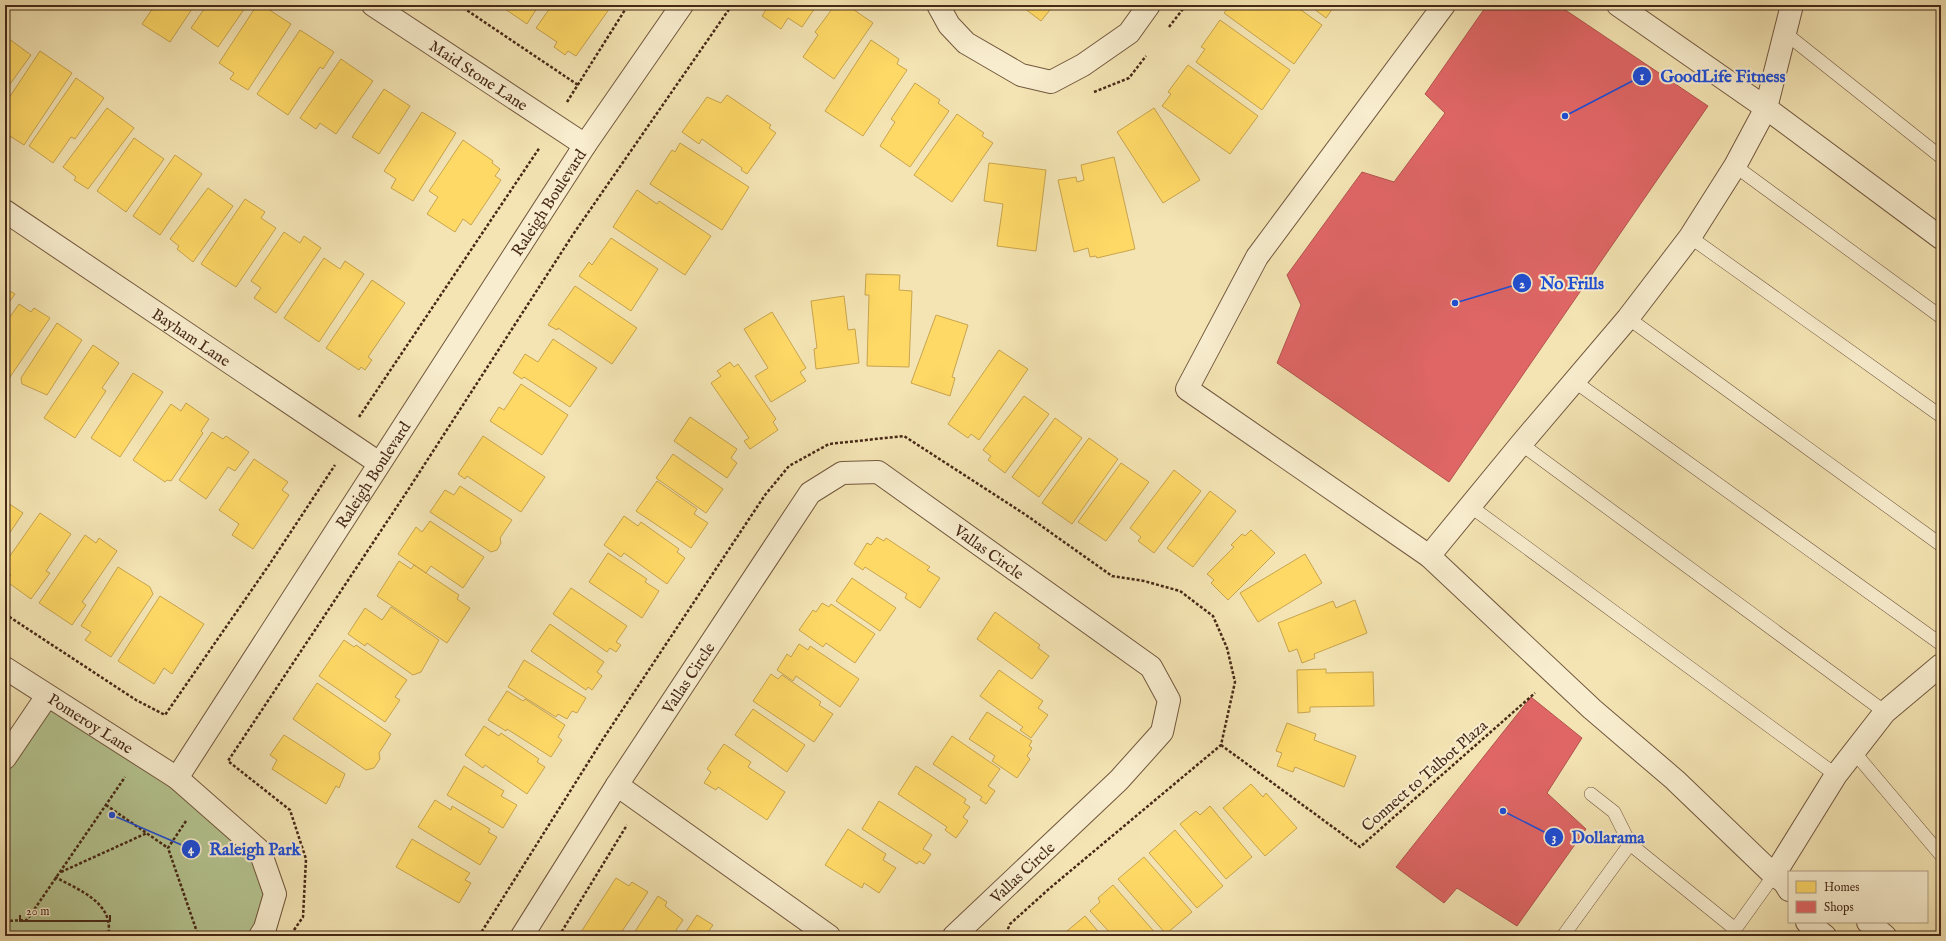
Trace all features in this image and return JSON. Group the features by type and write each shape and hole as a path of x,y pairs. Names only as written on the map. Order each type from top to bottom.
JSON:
{"street":[{"name":"Maid Stone Lane","path":"373,5 585,145"},
{"name":"Raleigh Boulevard","path":"177,778 585,145 682,5"},
{"path":"938,5 949,25 966,43 1021,74 1052,82 1084,66 1129,33 1149,5"},
{"path":"1444,5 1257,257 1187,388 1429,556 1592,709 1675,780 1784,883"},
{"path":"1618,5 1766,108 1941,238"},
{"path":"1429,556 1521,444 1628,318 1690,237 1735,166 1766,108 1792,5"},
{"name":"Bayham Lane","path":"5,211 379,463"},
{"name":"Vallas Circle","path":"522,936 617,785 810,493 842,473 878,472 1150,667 1169,700 1162,732 1119,780 954,936"},
{"path":"1790,871 1836,775 1885,712 1941,666"},
{"name":"Pomeroy Lane","path":"5,668 177,778"},
{"path":"5,758 47,696"},
{"path":"177,778 260,851 275,894 265,928 260,936"},
{"path":"617,785 829,936"},
{"path":"1808,923 1825,936"},
{"path":"1869,923 1885,936"}],"lane":[{"path":"1785,33 1941,157"},
{"path":"1735,166 1941,318"},
{"path":"1690,237 1941,416"},
{"path":"1628,318 1941,545"},
{"path":"1574,381 1941,644"},
{"path":"1521,444 1885,712"},
{"path":"1470,506 1836,775"},
{"path":"1854,752 1941,855"},
{"path":"1591,794 1614,812 1630,844 1733,932 1784,883"},
{"path":"1563,936 1630,844"}],"path":[{"path":"459,5 578,85"},
{"path":"566,104 628,5"},
{"path":"290,936 302,917 306,859 290,810 228,761 404,496 574,233 732,5"},
{"path":"355,424 542,143"},
{"path":"479,936 603,739 765,495 789,466 829,444 904,436 1026,515 1112,576 1144,581 1180,591 1213,616 1227,648 1234,675 1235,682 1221,745 1050,888 1010,924 1005,936"},
{"path":"5,614 136,700 165,715 269,565 339,460"},
{"name":"Connect to Talbot Plaza","path":"1221,745 1360,847 1539,689"},
{"path":"5,921 27,920 125,777"},
{"path":"106,805 168,848 197,932 202,936"},
{"path":"168,848 190,815"},
{"path":"559,936 629,820"},
{"path":"60,872 146,833"},
{"path":"56,878 90,896 105,910 110,928 108,936"}],"green space":[{"path":"47,696 260,851 275,894 260,936 5,936 5,758"}],"building: Homes":[{"path":"155,5 194,6 170,42 142,24"},
{"path":"207,5 247,5 218,47 191,28"},
{"path":"257,5 262,5 291,24 248,90 230,79 234,73 219,63"},
{"path":"499,5 539,5 527,24"},
{"path":"552,5 612,5 576,56 568,51 565,55 554,47 557,42 536,28"},
{"path":"769,5 817,5 802,27 788,18 781,29 762,16"},
{"path":"835,5 847,5 873,23 834,79 803,57 818,35 815,32"},
{"path":"1020,5 1054,5 1041,21"},
{"path":"1230,5 1294,5 1322,25 1294,64 1224,13"},
{"path":"1309,5 1335,5 1326,18"},
{"path":"1220,20 1290,70 1262,110 1196,62 1205,49 1201,47"},
{"path":"300,30 334,52 323,69 320,67 288,115 257,94"},
{"path":"5,36 31,55 5,91"},
{"path":"871,40 899,59 897,64 907,70 863,136 825,111"},
{"path":"40,51 72,73 24,145 5,133 5,104"},
{"path":"341,59 373,81 336,134 320,123 316,129 300,118"},
{"path":"1188,65 1258,116 1230,154 1162,106 1171,94 1168,92"},
{"path":"76,78 104,98 75,139 71,137 53,163 29,146"},
{"path":"915,83 940,100 938,103 949,111 910,167 880,146 895,122 891,119"},
{"path":"384,89 410,106 379,154 352,137"},
{"path":"727,95 771,125 769,128 776,133 747,174 741,170 742,168 702,139 699,144 682,132 707,97 721,103"},
{"path":"107,108 134,128 88,189 74,180 76,177 63,167"},
{"path":"1154,108 1200,180 1163,203 1117,132"},
{"path":"422,112 456,133 413,201 391,188 396,179 384,171"},
{"path":"957,114 984,133 982,136 993,143 952,202 914,175"},
{"path":"134,138 164,159 126,212 97,191"},
{"path":"463,140 493,161 492,163 500,169 495,176 501,180 471,225 463,219 455,232 427,214 438,197 429,191"},
{"path":"680,143 749,187 722,230 650,184 672,150 675,152"},
{"path":"175,155 202,174 160,235 133,216"},
{"path":"1114,157 1135,249 1097,258 1096,256 1090,257 1088,248 1074,252 1058,180 1076,177 1077,182 1084,180 1081,165"},
{"path":"989,163 1046,170 1036,251 997,246 1003,204 984,201"},
{"path":"208,188 233,206 193,262 177,249 179,246 170,239"},
{"path":"637,190 657,204 659,201 711,236 685,275 613,227"},
{"path":"245,199 265,212 261,218 276,228 236,287 201,264"},
{"path":"284,232 300,243 304,236 321,248 276,313 254,298 261,288 251,281"},
{"path":"611,238 658,269 631,311 579,276 589,262 592,265"},
{"path":"324,258 340,269 345,261 364,274 319,342 284,318"},
{"path":"866,274 900,275 899,290 912,291 909,367 867,366 869,295 865,295"},
{"path":"372,280 405,303 368,357 372,360 365,370 361,367 359,370 326,348"},
{"path":"575,286 637,328 612,364 558,328 557,330 548,325"},
{"path":"5,288 15,294 5,308"},
{"path":"844,296 848,330 855,329 859,363 816,369 814,349 817,348 811,301"},
{"path":"19,304 31,312 34,308 50,318 8,380 5,379 5,324"},
{"path":"772,312 806,368 800,372 806,381 771,402 755,376 768,368 744,329"},
{"path":"936,315 968,325 952,377 955,378 950,396 911,383"},
{"path":"57,323 82,340 47,395 22,384 21,378"},
{"path":"553,339 597,368 570,407 524,377 522,379 513,373 525,354 538,362"},
{"path":"93,345 119,363 102,388 106,391 75,438 44,418"},
{"path":"999,350 1028,369 979,440 971,434 968,438 948,424"},
{"path":"730,362 734,367 738,364 776,419 773,422 778,430 750,449 744,441 749,438 711,383 721,376 717,371"},
{"path":"133,373 163,392 120,457 91,438"},
{"path":"521,384 568,415 542,455 490,421 499,407 504,410"},
{"path":"1024,396 1049,414 1005,473 988,460 991,456 983,450"},
{"path":"186,403 209,419 201,431 203,433 171,481 167,480 165,482 133,460 171,404 181,411"},
{"path":"690,417 737,449 731,458 737,463 727,478 674,441"},
{"path":"1055,418 1082,438 1039,497 1012,477"},
{"path":"212,432 223,439 226,436 249,452 235,471 228,467 206,499 179,480"},
{"path":"483,436 545,477 521,512 467,476 465,479 458,474"},
{"path":"1089,438 1118,459 1072,524 1042,503"},
{"path":"673,454 723,489 706,513 656,478"},
{"path":"254,459 288,482 282,490 289,495 253,549 232,535 239,524 219,510"},
{"path":"1121,463 1149,482 1106,541 1078,522"},
{"path":"1174,470 1201,491 1154,553 1138,541 1141,537 1130,528"},
{"path":"657,481 697,509 694,514 708,523 691,548 636,511"},
{"path":"460,486 512,520 500,538 501,543 497,550 491,552 430,512 445,490 454,495"},
{"path":"1210,491 1236,511 1193,567 1167,548"},
{"path":"5,501 23,513 5,540"},
{"path":"40,513 71,534 46,571 50,573 31,599 6,581 11,575 5,571 5,563"},
{"path":"624,516 638,526 641,522 679,549 677,552 685,558 667,584 624,553 621,557 604,545"},
{"path":"430,521 484,557 463,588 431,566 426,573 398,554 416,527 422,532"},
{"path":"1251,530 1275,553 1228,600 1211,583 1214,580 1207,574 1234,547 1231,545 1242,534 1245,536"},
{"path":"85,535 96,543 99,538 117,551 82,602 86,605 72,625 39,603"},
{"path":"877,537 884,541 886,538 930,567 927,570 940,578 920,608 905,598 907,594 865,567 863,570 854,564 867,543 871,545"},
{"path":"608,553 647,579 645,582 659,591 642,618 589,582"},
{"path":"1305,554 1322,583 1258,622 1240,593"},
{"path":"399,561 411,569 414,565 459,595 457,599 470,608 447,643 377,596"},
{"path":"118,567 150,587 153,594 111,657 85,640 91,632 81,626"},
{"path":"852,578 896,608 880,631 836,601"},
{"path":"571,588 627,626 616,642 621,645 616,652 610,648 607,652 553,614"},
{"path":"160,596 204,624 172,674 164,668 154,684 118,661"},
{"path":"1355,600 1367,633 1314,654 1315,658 1302,663 1297,649 1289,652 1278,623 1333,601 1336,608"},
{"path":"822,603 829,607 831,604 875,634 855,663 826,643 823,647 799,630 813,610 816,612"},
{"path":"391,607 439,640 421,672 413,675 367,643 365,646 348,634 365,608 382,620"},
{"path":"995,612 1040,645 1038,648 1049,656 1032,679 977,639"},
{"path":"550,624 604,662 597,672 602,676 592,690 588,687 586,690 531,651"},
{"path":"344,640 354,647 356,645 407,680 395,697 400,700 385,722 319,676"},
{"path":"799,644 808,650 810,646 859,679 840,707 796,676 793,681 777,670 787,654 791,657"},
{"path":"524,660 586,698 577,713 572,711 567,719 558,714 556,717 508,687"},
{"path":"1326,669 1326,673 1373,672 1374,706 1310,707 1310,712 1298,713 1297,670"},
{"path":"999,670 1043,701 1038,708 1048,715 1031,738 1020,730 1023,727 980,696"},
{"path":"771,674 778,679 782,675 821,702 819,705 833,714 814,742 753,701"},
{"path":"317,683 391,734 379,753 380,759 374,768 366,770 293,719"},
{"path":"507,691 523,701 525,699 565,725 558,737 562,740 551,757 507,729 506,731 488,720"},
{"path":"753,709 805,745 787,772 735,735"},
{"path":"987,712 1032,741 1029,746 1032,748 1027,756 1030,759 1017,778 992,761 995,756 969,739"},
{"path":"1287,723 1316,734 1314,740 1356,756 1344,787 1295,767 1293,772 1277,766 1282,753 1276,751"},
{"path":"484,726 499,736 501,733 539,759 537,762 545,767 527,794 485,765 483,768 465,755"},
{"path":"284,735 345,774 339,788 336,786 326,804 272,769 277,760 270,755"},
{"path":"952,736 1000,769 988,786 995,791 986,804 980,800 982,797 933,764"},
{"path":"724,744 751,762 748,767 785,792 767,820 718,787 716,790 704,783 711,772 707,769"},
{"path":"464,766 504,791 501,796 517,805 503,828 447,795"},
{"path":"916,766 966,799 964,803 970,807 963,817 968,821 956,838 945,830 947,827 898,794"},
{"path":"1251,784 1263,797 1266,793 1297,828 1265,856 1223,808"},
{"path":"435,800 451,810 452,806 490,829 488,832 497,837 480,865 418,827"},
{"path":"879,801 932,835 923,849 931,854 924,864 919,861 917,864 862,829"},
{"path":"1210,806 1252,857 1226,879 1180,824 1196,811 1200,815"},
{"path":"848,829 886,854 883,860 896,868 879,893 864,883 862,888 825,865"},
{"path":"1175,830 1223,886 1197,908 1149,853"},
{"path":"412,839 470,873 465,880 471,883 459,903 396,867"},
{"path":"1144,857 1192,912 1166,934 1118,879"},
{"path":"616,878 629,886 632,882 648,892 619,936 587,936 581,932"},
{"path":"1113,885 1158,936 1113,936 1090,911 1100,902 1098,898"},
{"path":"658,896 667,902 665,906 683,920 672,936 632,936"},
{"path":"697,915 713,925 708,932 715,936 683,936"},
{"path":"1085,916 1102,936 1061,936"},
{"path":"401,931 409,936 398,936"}],"building: Shops":[{"path":"1487,5 1558,5 1708,106 1449,482 1277,363 1301,305 1287,275 1362,172 1394,182 1445,113 1425,94"},
{"path":"1531,697 1582,738 1547,793 1586,829 1517,926 1457,888 1444,903 1396,867"}],"place":[{"name":"GoodLife Fitness","path":"1565,116"},
{"name":"No Frills","path":"1455,303"},
{"name":"Dollarama","path":"1503,811"},
{"name":"Raleigh Park","path":"112,815"}]}
